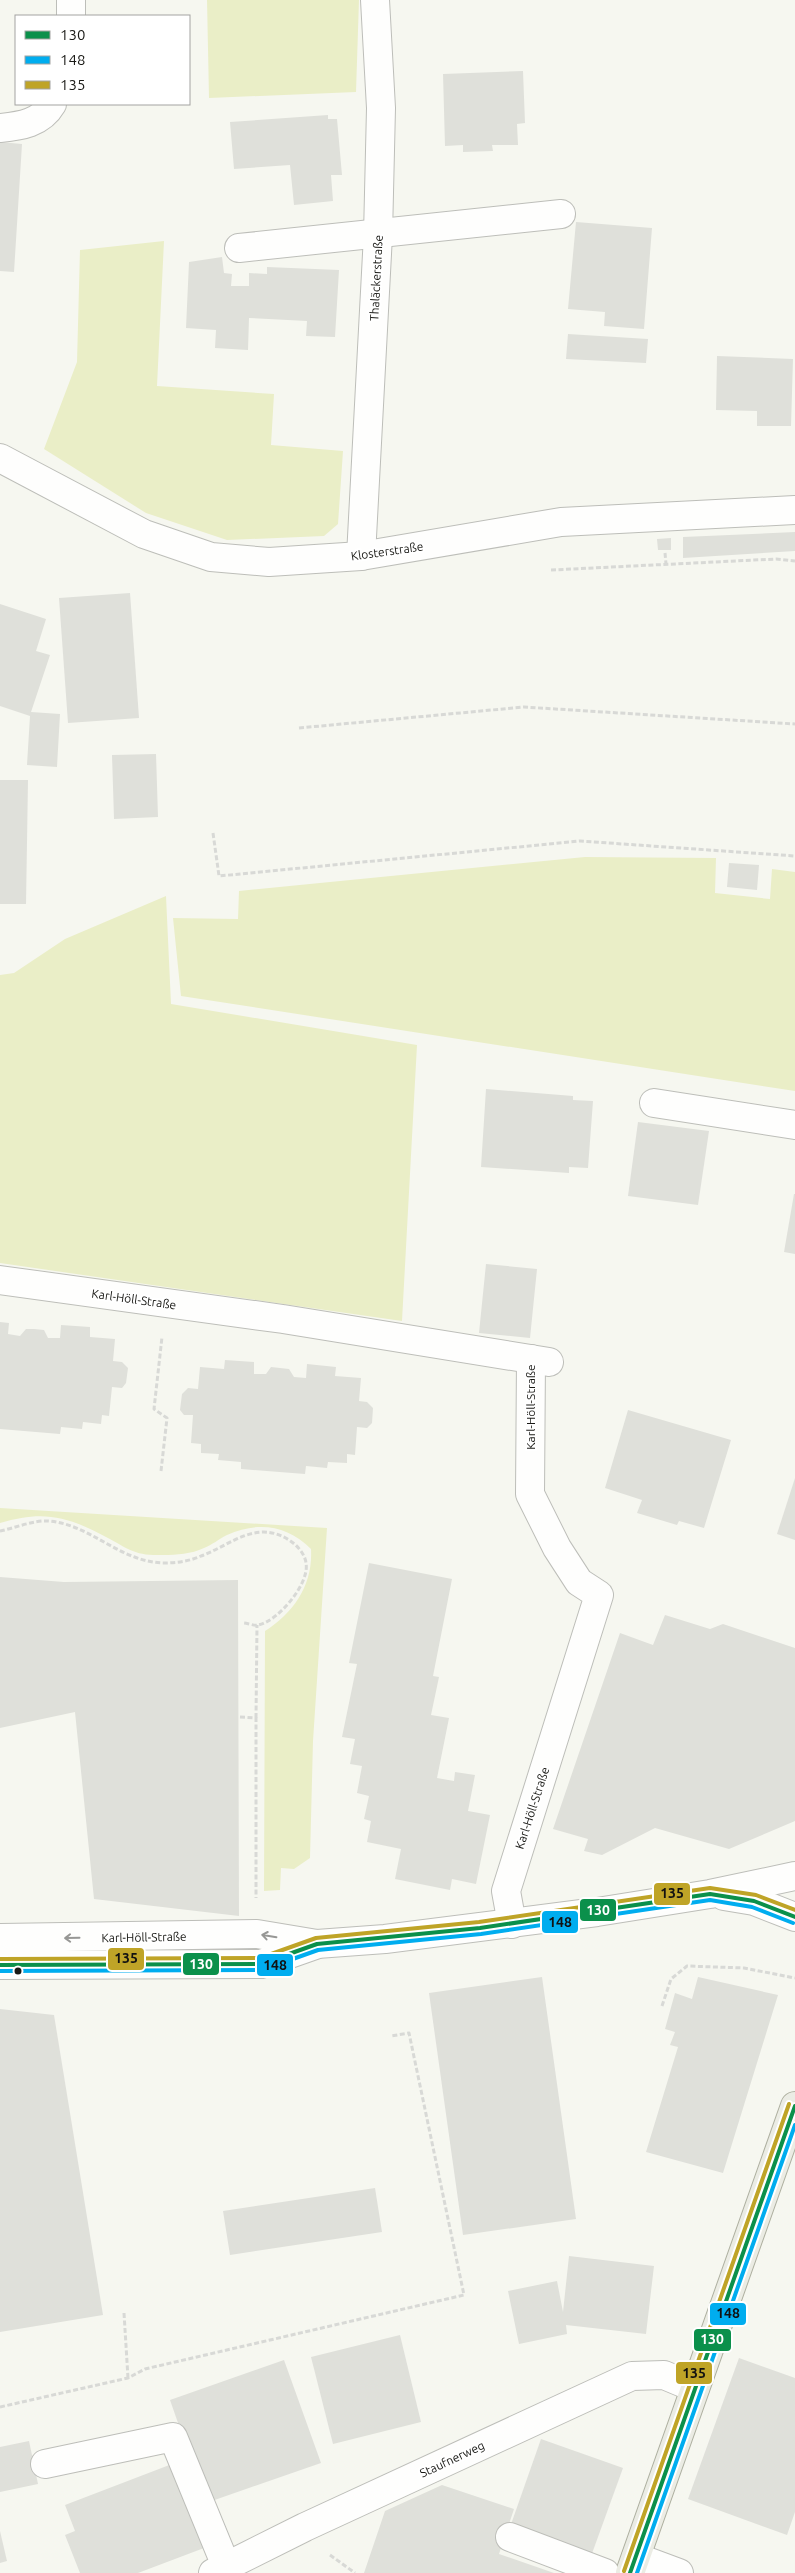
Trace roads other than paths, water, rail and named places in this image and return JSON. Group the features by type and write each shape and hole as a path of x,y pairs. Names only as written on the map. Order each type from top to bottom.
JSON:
{"main road":[{"path":"633,2565 795,2106"}],"street":[{"path":"71,15 72,0"},
{"name":"Thaläckerstraße","path":"361,556 378,235 381,108 375,0"},
{"path":"0,128 27,126 49,110 52,105"},
{"path":"239,248 378,235 561,214"},
{"name":"Klosterstraße","path":"0,458 144,534 211,557 270,562 361,556 561,522 795,510"},
{"path":"654,1103 795,1124"},
{"name":"Karl-Höll-Straße","path":"0,1280 283,1319 540,1360 530,1494 557,1548 579,1582 599,1596 506,1891 512,1924"},
{"name":"Karl-Höll-Straße","path":"0,1938 257,1934 317,1944 395,1938 512,1924 710,1894 795,1876"},
{"name":"Karl-Höll-Straße","path":"710,1894 754,1901 795,1917"},
{"name":"Karl-Höll-Straße","path":"0,1966 261,1964 317,1944"},
{"name":"Staufnerweg","path":"219,2570 304,2527 632,2376 664,2375 695,2388"},
{"path":"45,2464 173,2437 219,2570"},
{"path":"510,2537 605,2573"},
{"path":"633,2565 679,2573"}]}
